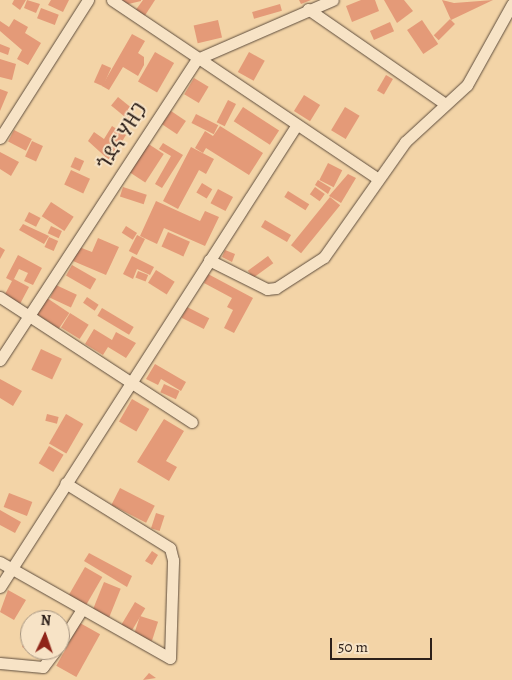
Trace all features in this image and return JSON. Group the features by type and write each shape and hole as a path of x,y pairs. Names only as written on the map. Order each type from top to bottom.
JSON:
{"street":[{"path":"0,138 88,0"},
{"path":"112,0 196,59 378,180"},
{"path":"196,59 308,9 333,0"},
{"path":"210,260 258,287 276,288 324,257 405,142 467,84 512,4"},
{"path":"308,9 445,104"},
{"name":"ጎደና ሃዘጋ","path":"0,360 196,59"},
{"path":"0,588 65,483 296,126"},
{"path":"0,297 192,422"},
{"path":"0,562 166,659 173,653 170,548 65,483"},
{"path":"70,628 82,609"},
{"path":"0,663 43,667 48,660"}],"building":[{"path":"14,0 26,0 20,10 12,4"},
{"path":"27,0 40,4 36,13 24,8"},
{"path":"51,0 69,0 63,12 48,5"},
{"path":"118,0 141,0 141,1 120,6"},
{"path":"143,0 155,0 144,17 135,11"},
{"path":"299,0 311,0 301,4"},
{"path":"361,0 375,0 379,11 352,22 346,6"},
{"path":"384,0 404,0 413,11 397,23"},
{"path":"442,0 454,3 493,0 451,20"},
{"path":"280,4 282,11 254,19 252,12"},
{"path":"41,8 59,15 55,25 37,18"},
{"path":"14,19 28,27 25,33 41,43 28,65 17,59 22,50 0,31 0,21 9,27"},
{"path":"450,19 455,24 439,40 434,35"},
{"path":"218,20 222,38 198,43 194,26"},
{"path":"422,20 438,44 423,54 407,30"},
{"path":"390,22 394,31 374,40 370,31"},
{"path":"132,34 145,41 138,53 144,57 144,65 138,76 123,67 109,90 102,86"},
{"path":"0,44 10,48 8,55 0,52"},
{"path":"155,52 174,63 157,92 138,81"},
{"path":"249,52 265,61 254,81 238,72"},
{"path":"0,59 16,64 12,80 0,77"},
{"path":"102,64 111,68 103,86 94,82"},
{"path":"386,75 393,79 384,95 377,91"},
{"path":"194,78 209,87 199,103 184,94"},
{"path":"0,89 8,92 0,111"},
{"path":"304,95 320,105 310,121 294,111"},
{"path":"118,97 135,111 128,119 111,106"},
{"path":"228,100 236,104 225,126 217,122"},
{"path":"243,107 279,130 270,145 234,121"},
{"path":"345,107 360,116 346,139 331,130"},
{"path":"171,111 186,121 177,134 162,124"},
{"path":"196,114 218,125 214,134 191,123"},
{"path":"112,126 126,135 110,161 88,141 94,132 104,139"},
{"path":"220,126 263,153 249,175 206,148 203,153 195,148 205,131 213,136"},
{"path":"14,130 32,139 26,151 8,142"},
{"path":"32,141 43,146 36,161 25,157"},
{"path":"147,143 164,154 145,182 128,172"},
{"path":"163,143 183,155 162,188 155,184 171,156 159,149"},
{"path":"191,147 214,159 206,174 199,170 178,209 163,201"},
{"path":"0,152 19,162 11,176 0,169"},
{"path":"75,157 84,161 80,171 71,167"},
{"path":"328,163 342,170 334,187 319,180"},
{"path":"71,170 90,179 83,193 64,185"},
{"path":"348,174 356,178 341,203 329,196"},
{"path":"318,180 331,188 328,194 315,185"},
{"path":"202,183 212,189 207,199 196,192"},
{"path":"123,187 147,195 144,204 120,197"},
{"path":"315,187 325,194 320,201 310,194"},
{"path":"218,189 233,197 225,211 210,203"},
{"path":"288,191 309,204 305,210 284,197"},
{"path":"330,197 340,205 301,253 291,245"},
{"path":"156,201 200,221 205,211 219,217 205,246 164,228 157,244 140,236"},
{"path":"51,202 74,217 64,231 42,216"},
{"path":"29,212 41,218 36,227 24,221"},
{"path":"265,220 291,235 287,242 261,227"},
{"path":"23,224 49,236 44,244 19,230"},
{"path":"51,226 62,231 59,238 48,233"},
{"path":"126,226 137,233 133,240 122,233"},
{"path":"168,232 190,242 183,256 161,247"},
{"path":"137,235 145,239 137,255 129,251"},
{"path":"49,237 58,241 54,251 45,247"},
{"path":"98,238 119,247 106,275 73,261 79,247 92,252"},
{"path":"0,247 5,250 0,259"},
{"path":"225,250 235,254 232,262 222,257"},
{"path":"18,255 42,268 33,285 24,281 28,273 19,269 14,279 29,287 20,304 4,296 12,281 6,278"},
{"path":"132,256 154,267 150,275 137,269 133,279 123,274"},
{"path":"268,256 273,263 253,278 248,271"},
{"path":"72,265 96,279 90,289 66,275"},
{"path":"156,270 175,282 167,294 148,283"},
{"path":"138,271 148,275 146,282 135,277"},
{"path":"208,274 253,298 234,333 224,328 233,310 227,307 232,298 204,283"},
{"path":"56,285 77,295 71,307 50,298"},
{"path":"87,297 99,305 95,311 83,303"},
{"path":"47,298 69,313 59,329 36,314"},
{"path":"187,307 209,318 204,329 182,318"},
{"path":"102,308 134,327 129,335 97,316"},
{"path":"70,313 89,325 80,339 61,327"},
{"path":"94,329 112,340 116,332 136,343 126,358 108,347 103,355 85,344"},
{"path":"41,349 62,359 52,380 31,370"},
{"path":"155,364 186,382 181,391 161,379 158,385 146,379"},
{"path":"0,379 22,391 13,406 0,398"},
{"path":"164,384 180,391 176,399 160,392"},
{"path":"132,399 149,409 136,432 119,422"},
{"path":"47,414 59,417 57,424 45,421"},
{"path":"66,414 83,424 66,453 49,443"},
{"path":"164,419 184,431 166,461 177,467 169,481 137,462"},
{"path":"49,446 64,455 53,472 39,463"},
{"path":"120,488 155,506 146,523 111,505"},
{"path":"9,493 32,502 27,516 4,507"},
{"path":"0,510 21,522 15,533 0,525"},
{"path":"156,513 165,516 160,531 151,528"},
{"path":"152,551 158,555 152,565 145,561"},
{"path":"89,553 132,576 127,587 84,561"},
{"path":"85,567 102,577 85,607 67,597"},
{"path":"104,582 121,589 109,618 92,612"},
{"path":"8,590 26,600 14,620 0,612"},
{"path":"135,602 145,608 130,634 120,628"},
{"path":"140,616 158,622 152,641 134,635"},
{"path":"80,623 100,634 76,677 56,666 59,660 70,660 70,641"},
{"path":"149,673 156,678 143,680"}]}
